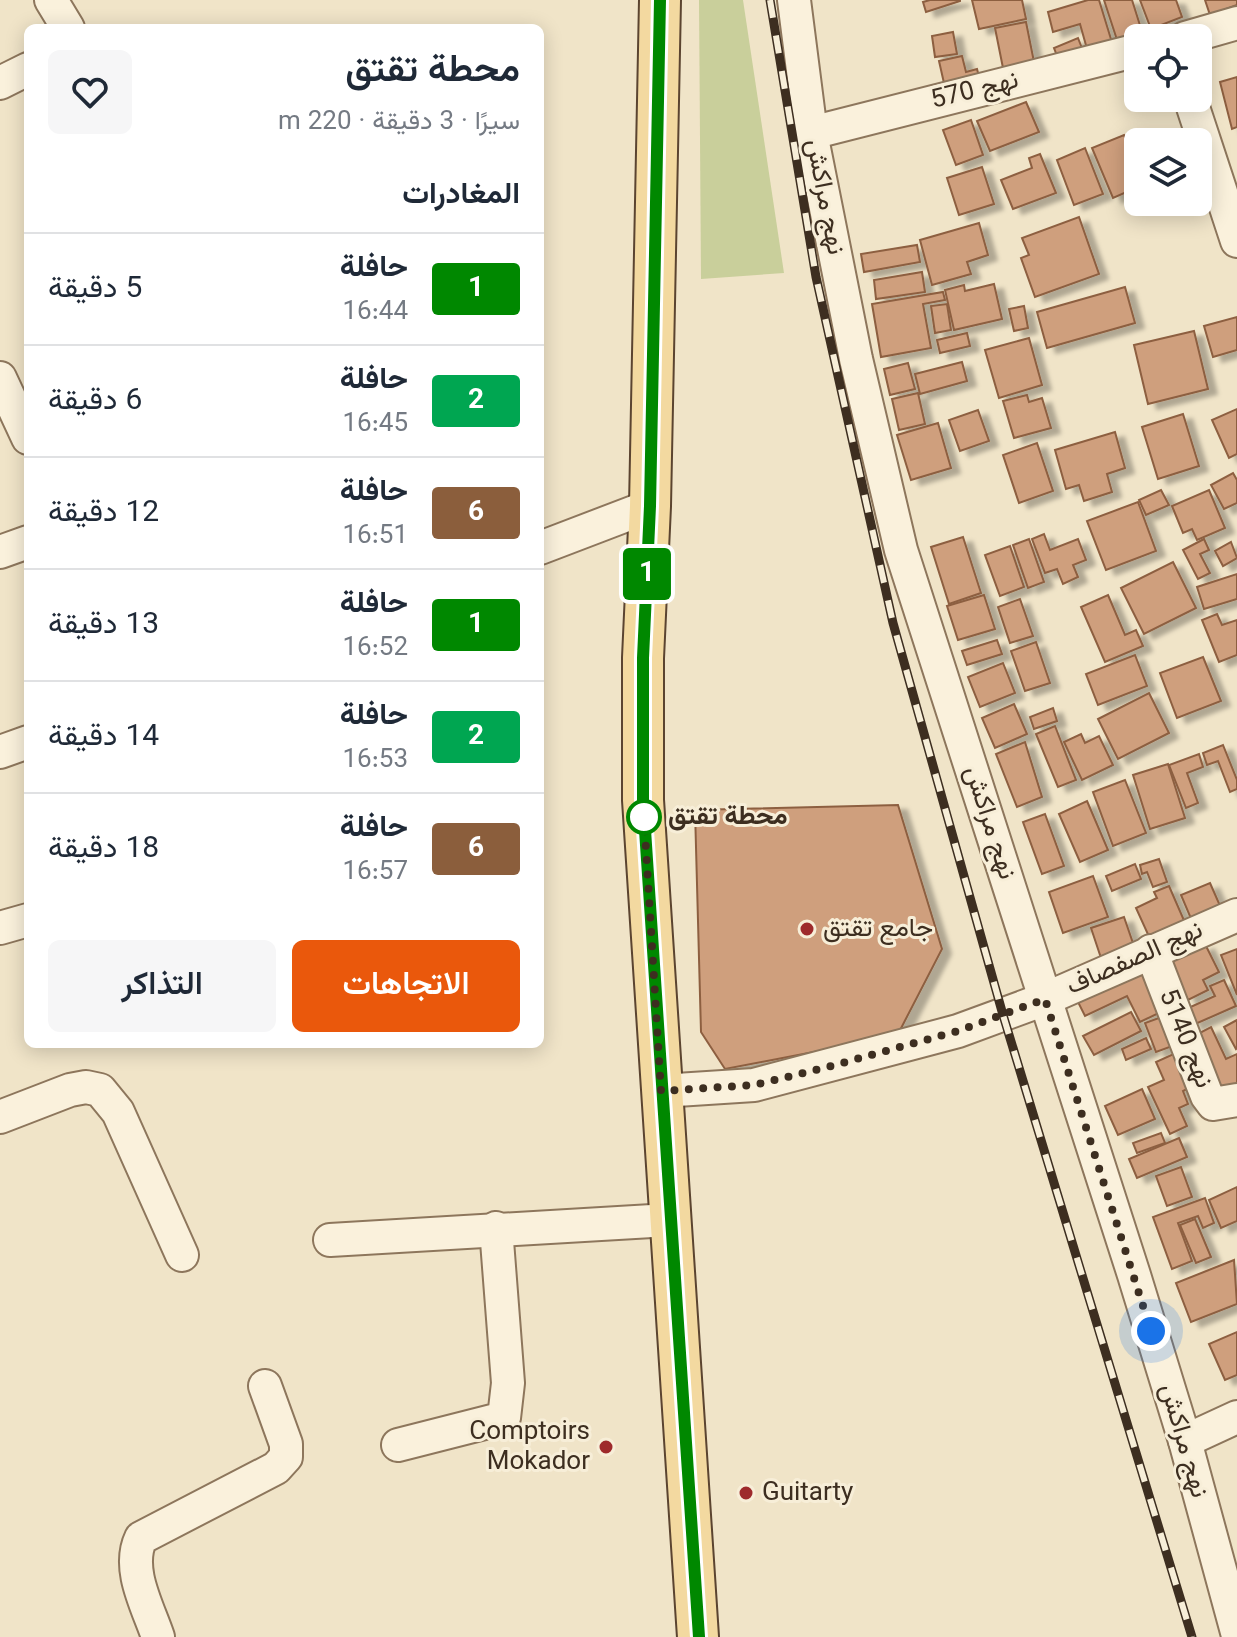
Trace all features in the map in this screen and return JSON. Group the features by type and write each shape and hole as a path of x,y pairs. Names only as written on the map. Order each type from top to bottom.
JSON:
{"main road":[{"path":"660,0 650,506 643,658 643,800 698,1637"}],"street":[{"path":"51,0 66,24"},
{"name":"نهج مراكش","path":"794,0 811,133 856,359 901,550 1185,1441 1237,1632"},
{"path":"1212,30 1237,23"},
{"name":"نهج 570","path":"811,133 1124,54"},
{"path":"0,83 24,71"},
{"path":"1195,112 1237,241"},
{"path":"0,378 24,429"},
{"path":"544,546 650,506"},
{"path":"0,552 24,543"},
{"path":"0,752 24,743"},
{"name":"نهج الصفصاف","path":"661,1091 754,1085 958,1031 1045,999 1237,915"},
{"path":"0,928 24,921"},
{"name":"نهج 5140","path":"1151,951 1207,1096 1213,1104 1237,1100"},
{"path":"0,1117 70,1090 86,1087 100,1090 118,1112 182,1255"},
{"path":"330,1240 669,1220"},
{"path":"398,1445 504,1418 508,1383 496,1228"},
{"path":"158,1637 136,1572 134,1552 141,1538 276,1468 286,1457 286,1444 265,1386"},
{"path":"1185,1441 1237,1417"}],"green space":[{"path":"699,0 743,0 784,273 701,279"}],"building":[{"path":"972,0 1022,0 1026,19 979,29"},
{"path":"1088,0 1099,0 1114,49 1089,56 1080,24 1053,32 1048,12"},
{"path":"1104,0 1132,0 1140,24 1124,24 1124,44 1119,46"},
{"path":"1140,0 1176,0 1182,17 1164,24 1149,24"},
{"path":"1205,0 1237,0 1237,5 1210,15"},
{"path":"960,1 926,12 923,2"},
{"path":"1026,22 1034,62 1003,68 995,28"},
{"path":"953,32 957,54 935,57 932,36"},
{"path":"1078,38 1085,56 1061,66 1054,48"},
{"path":"962,56 966,72 977,69 981,84 946,92 939,61"},
{"path":"1237,77 1237,127 1232,129 1220,82"},
{"path":"1026,102 1039,132 990,151 977,121"},
{"path":"971,120 983,155 956,165 943,130"},
{"path":"1124,135 1124,193 1113,198 1092,148"},
{"path":"1085,148 1103,194 1074,205 1057,160"},
{"path":"1040,154 1056,193 1013,209 1001,180 1032,168 1029,158"},
{"path":"982,167 994,204 959,215 947,178"},
{"path":"1079,217 1099,274 1035,297 1021,258 1029,255 1022,238"},
{"path":"979,223 988,255 967,262 971,274 932,285 920,240"},
{"path":"917,245 920,262 864,272 861,254"},
{"path":"922,272 925,292 876,299 874,280"},
{"path":"994,284 1002,319 954,330 945,290 964,285 965,291"},
{"path":"1125,287 1135,323 1047,348 1037,312"},
{"path":"943,292 945,300 923,304 931,348 881,357 872,304"},
{"path":"947,304 951,330 935,333 931,306"},
{"path":"1024,306 1028,328 1014,331 1009,309"},
{"path":"1237,317 1237,350 1213,357 1204,326"},
{"path":"1194,331 1208,389 1148,404 1134,345"},
{"path":"967,333 970,346 940,353 937,340"},
{"path":"1029,338 1042,385 999,398 985,350"},
{"path":"962,362 967,381 920,394 915,374"},
{"path":"908,363 915,389 890,395 884,369"},
{"path":"918,393 925,424 899,430 892,399"},
{"path":"1027,395 1029,402 1042,398 1051,428 1014,438 1003,401"},
{"path":"1237,409 1237,454 1229,458 1212,420"},
{"path":"978,410 989,441 960,451 949,420"},
{"path":"1183,414 1199,466 1158,479 1142,427"},
{"path":"938,423 951,468 911,480 897,435"},
{"path":"1115,432 1125,468 1107,474 1112,492 1084,501 1079,485 1066,489 1055,450"},
{"path":"1037,443 1053,491 1019,503 1003,455"},
{"path":"1233,473 1237,480 1237,503 1224,509 1211,485"},
{"path":"1161,490 1169,505 1146,515 1139,500"},
{"path":"1209,490 1225,528 1197,540 1192,529 1183,533 1172,506"},
{"path":"1138,502 1156,551 1106,570 1087,521"},
{"path":"1044,534 1050,550 1078,539 1086,560 1073,565 1078,577 1063,584 1057,569 1045,573 1032,539"},
{"path":"963,537 981,593 949,604 931,547"},
{"path":"1029,539 1044,582 1028,588 1013,545"},
{"path":"1204,539 1209,550 1200,554 1210,573 1198,579 1183,550"},
{"path":"1231,542 1237,558 1223,566 1215,551"},
{"path":"1010,546 1024,587 1000,596 985,555"},
{"path":"1173,562 1196,608 1144,634 1121,588"},
{"path":"1237,574 1237,599 1204,609 1197,587"},
{"path":"984,595 995,629 958,640 947,606"},
{"path":"1108,595 1125,635 1136,630 1143,646 1105,662 1081,607"},
{"path":"1020,599 1033,636 1010,643 998,607"},
{"path":"1217,614 1222,625 1237,620 1237,655 1219,662 1202,620"},
{"path":"997,640 1002,654 967,665 962,651"},
{"path":"1036,642 1050,683 1025,691 1011,651"},
{"path":"1135,655 1147,686 1098,705 1086,674"},
{"path":"1203,657 1221,701 1177,718 1160,673"},
{"path":"1003,663 1015,693 980,707 968,677"},
{"path":"1149,693 1169,733 1118,759 1098,719"},
{"path":"1014,704 1027,734 995,748 982,718"},
{"path":"1053,708 1057,721 1034,729 1030,717"},
{"path":"1055,726 1076,780 1058,787 1036,734"},
{"path":"1081,734 1085,743 1099,736 1113,765 1082,780 1064,742"},
{"path":"1025,742 1042,797 1017,807 996,754"},
{"path":"1223,745 1237,780 1237,789 1230,792 1218,761 1207,765 1203,753"},
{"path":"1199,754 1203,767 1187,773 1198,803 1186,808 1169,765"},
{"path":"1168,764 1185,818 1150,829 1133,775"},
{"path":"1125,780 1146,833 1113,846 1093,792"},
{"path":"1087,801 1108,850 1080,862 1059,814"},
{"path":"898,805 942,949 897,1036 725,1069 701,1032 695,810"},
{"path":"1045,814 1064,866 1042,874 1023,822"},
{"path":"1159,859 1167,882 1153,887 1147,872 1142,874 1140,865"},
{"path":"1135,864 1141,879 1112,891 1106,876"},
{"path":"1093,876 1108,917 1063,933 1049,892"},
{"path":"1210,883 1221,908 1192,921 1181,895"},
{"path":"1169,886 1186,925 1151,941 1136,908 1157,898 1154,892"},
{"path":"1124,917 1135,949 1102,961 1091,928"},
{"path":"1205,944 1219,972 1203,980 1208,990 1188,1000 1169,963"},
{"path":"1237,949 1237,995 1221,955"},
{"path":"1138,965 1161,1012 1140,1022 1127,996 1085,1016 1075,996"},
{"path":"1224,980 1236,1006 1193,1025 1186,1009 1215,996 1210,986"},
{"path":"1131,1012 1141,1031 1094,1055 1083,1036"},
{"path":"1167,1015 1178,1044 1156,1052 1145,1023"},
{"path":"1237,1020 1237,1048 1236,1049 1224,1027"},
{"path":"1211,1027 1226,1059 1237,1054 1237,1086 1219,1095 1192,1037"},
{"path":"1146,1038 1151,1049 1126,1060 1122,1049"},
{"path":"1178,1052 1193,1086 1183,1091 1188,1104 1179,1108 1187,1126 1170,1134 1148,1087 1164,1080 1156,1062"},
{"path":"1142,1089 1155,1119 1118,1135 1105,1106"},
{"path":"1161,1133 1165,1143 1137,1153 1133,1143"},
{"path":"1179,1138 1187,1157 1137,1178 1129,1159"},
{"path":"1181,1167 1192,1197 1167,1206 1156,1176"},
{"path":"1237,1187 1237,1221 1221,1228 1209,1200"},
{"path":"1205,1198 1214,1223 1203,1228 1198,1216 1178,1223 1192,1261 1172,1269 1153,1217"},
{"path":"1195,1219 1211,1257 1196,1263 1180,1225"},
{"path":"1234,1260 1237,1304 1191,1322 1176,1283"},
{"path":"1237,1332 1237,1375 1225,1380 1209,1344"}],"railway":[{"path":"770,0 816,277 893,623 1003,1015 1192,1637"}],"bus line":[{"name":"1","path":"660,0 650,506 643,658 643,800 699,1637"}],"place":[{"name":"محطة تقتق","path":"644,817"},
{"name":"جامع تقتق","path":"807,929"},
{"name":"Comptoirs Mokador","path":"606,1447"},
{"name":"Guitarty","path":"746,1493"}],"route":[{"path":"644,817 661,1091 754,1085 958,1031 1045,999 1151,1331"}]}
